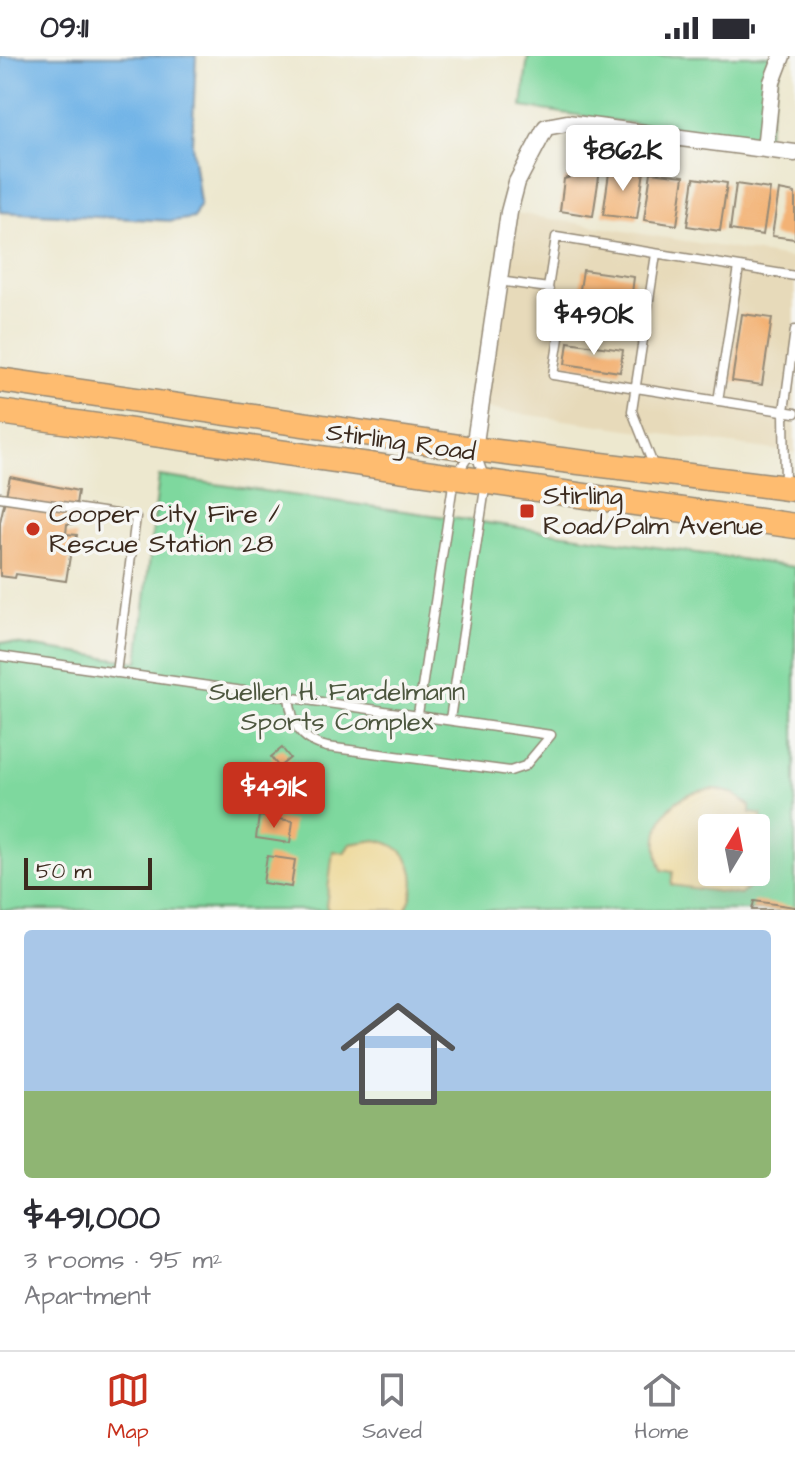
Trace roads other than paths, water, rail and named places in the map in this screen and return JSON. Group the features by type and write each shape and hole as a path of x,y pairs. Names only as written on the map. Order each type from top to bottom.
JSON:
{"main road":[{"name":"Stirling Road","path":"0,380 474,449 790,488"},
{"name":"Stirling Road","path":"0,412 795,526"}],"street":[{"path":"765,149 772,82 782,56"},
{"path":"474,449 517,182 546,127 567,123 795,153"}],"lane":[{"path":"795,276 556,237 548,288 562,319 553,375 795,413"},
{"path":"656,254 632,411 656,473"},
{"path":"718,401 739,267"},
{"path":"499,281 548,288"},
{"path":"562,319 644,334"},
{"path":"790,488 784,411 795,330"},
{"path":"418,714 454,478 474,449"},
{"path":"450,719 486,482 474,449"},
{"path":"0,497 136,517 116,673"},
{"path":"0,656 418,714 551,735 525,766 510,771 327,747 313,743 291,721 289,697"}],"water":[{"path":"0,56 196,56 192,144 200,203 194,218 173,221 0,212"}],"place":[{"name":"Stirling Road/Palm Avenue","path":"527,511"},
{"name":"Cooper City Fire / Rescue Station 28","path":"33,529"}],"park label":[{"name":"Suellen H. Fardelmann Sports Complex","path":"337,707"}]}
